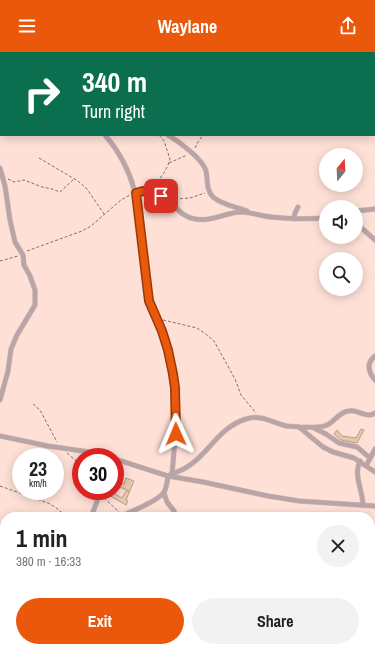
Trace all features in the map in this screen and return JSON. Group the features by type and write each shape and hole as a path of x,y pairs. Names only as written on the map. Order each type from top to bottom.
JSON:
{"street":[{"path":"106,136 128,169 136,193 147,292 168,350 175,388 176,434 169,475 164,493 167,502 174,512"},
{"path":"170,136 192,153 204,167 209,191 221,202 251,213 268,217 294,219 319,218"},
{"path":"0,168 15,242 23,255 24,265 35,290 36,301 35,306 17,335 12,349 0,400"},
{"path":"136,193 143,191 161,196 167,199 179,212 196,220 215,219 239,212 251,213"},
{"path":"294,219 298,206"},
{"path":"363,210 375,209"},
{"path":"363,229 375,240"},
{"path":"375,356 369,362 369,365 371,375 375,380"},
{"path":"169,475 184,470 197,461 216,439 230,427 246,419 254,417 287,425 318,428 329,425 341,414 347,411 369,415 375,413"},
{"path":"298,426 318,444 328,450 354,458 375,472"},
{"path":"311,427 338,442 357,447 370,458"},
{"path":"0,436 60,448"},
{"path":"366,466 375,449"},
{"path":"360,461 358,466 358,476 363,496 363,505"},
{"path":"124,462 169,475 299,501 375,506"},
{"path":"131,512 152,502 164,493"},
{"path":"93,512 98,500"}],"path":[{"path":"143,191 157,181 169,163 170,157 164,142 160,136"},
{"path":"169,163 177,158 192,153 202,136"},
{"path":"39,158 74,178 88,189 104,214"},
{"path":"3,177 14,182 24,180 60,192 74,178"},
{"path":"167,199 190,198 209,191"},
{"path":"0,261 13,256 23,255 24,252 82,231 91,226 121,200 136,193"},
{"path":"156,316 197,328 207,334 214,341 235,379 241,395 261,418"},
{"path":"33,404 40,410 60,448"},
{"path":"64,451 72,458"},
{"path":"0,486 48,503 61,512"},
{"path":"105,500 118,512"}],"building":[{"path":"361,429 364,430 357,443 341,440 334,434 337,430 342,436 356,438"},
{"path":"126,478 134,481 126,500 128,501 126,505 117,500 124,500 124,494 126,491 129,491 124,489"}],"route":[{"path":"161,196 143,191 136,193 147,292 149,301 162,331 173,374 175,388 176,434"}]}
